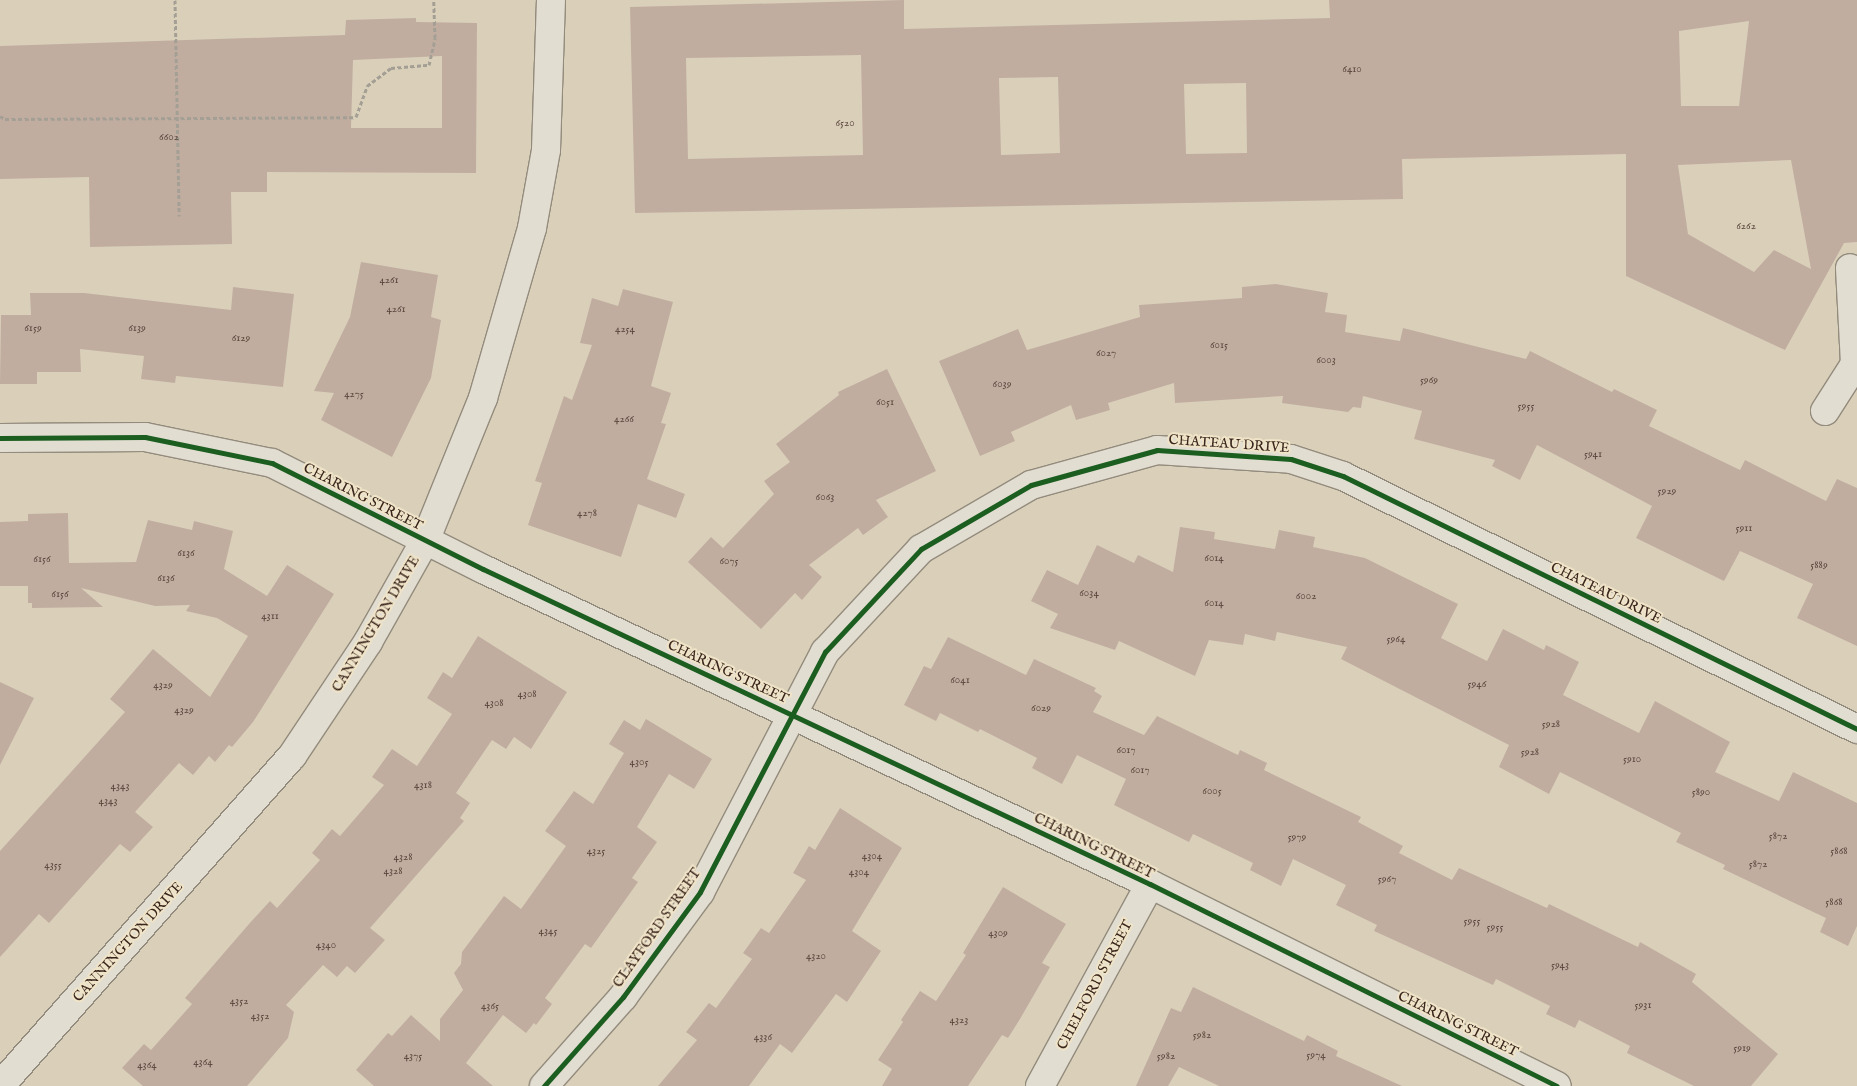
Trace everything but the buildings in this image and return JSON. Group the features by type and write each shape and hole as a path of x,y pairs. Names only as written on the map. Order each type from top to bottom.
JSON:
{"street":[{"name":"CANNINGTON DRIVE","path":"0,1086 292,756 368,642 425,541 483,398 532,228 546,150 552,0"},
{"path":"1825,411 1854,364 1850,268"},
{"name":"CHARING STREET","path":"0,438 145,437 272,463 425,541 1150,884 1557,1086"},
{"name":"CHATEAU DRIVE","path":"793,714 826,652 921,549 1031,485 1157,450 1291,459 1343,476 1857,729"},
{"name":"CLAYFORD STREET","path":"544,1086 623,997 700,892 793,714"},
{"name":"CHELFORD STREET","path":"1040,1086 1150,884"}],"path":[{"path":"175,0 179,216"},
{"path":"0,116 5,119 177,116 356,117 367,86 391,68 429,65 435,38 434,0"}],"cycle path":[{"path":"0,438 145,437 272,463 483,569 1150,884 1557,1086"},
{"path":"544,1086 623,997 700,892 825,652 921,549 1031,485 1157,450 1291,459 1343,476 1857,729"}]}
